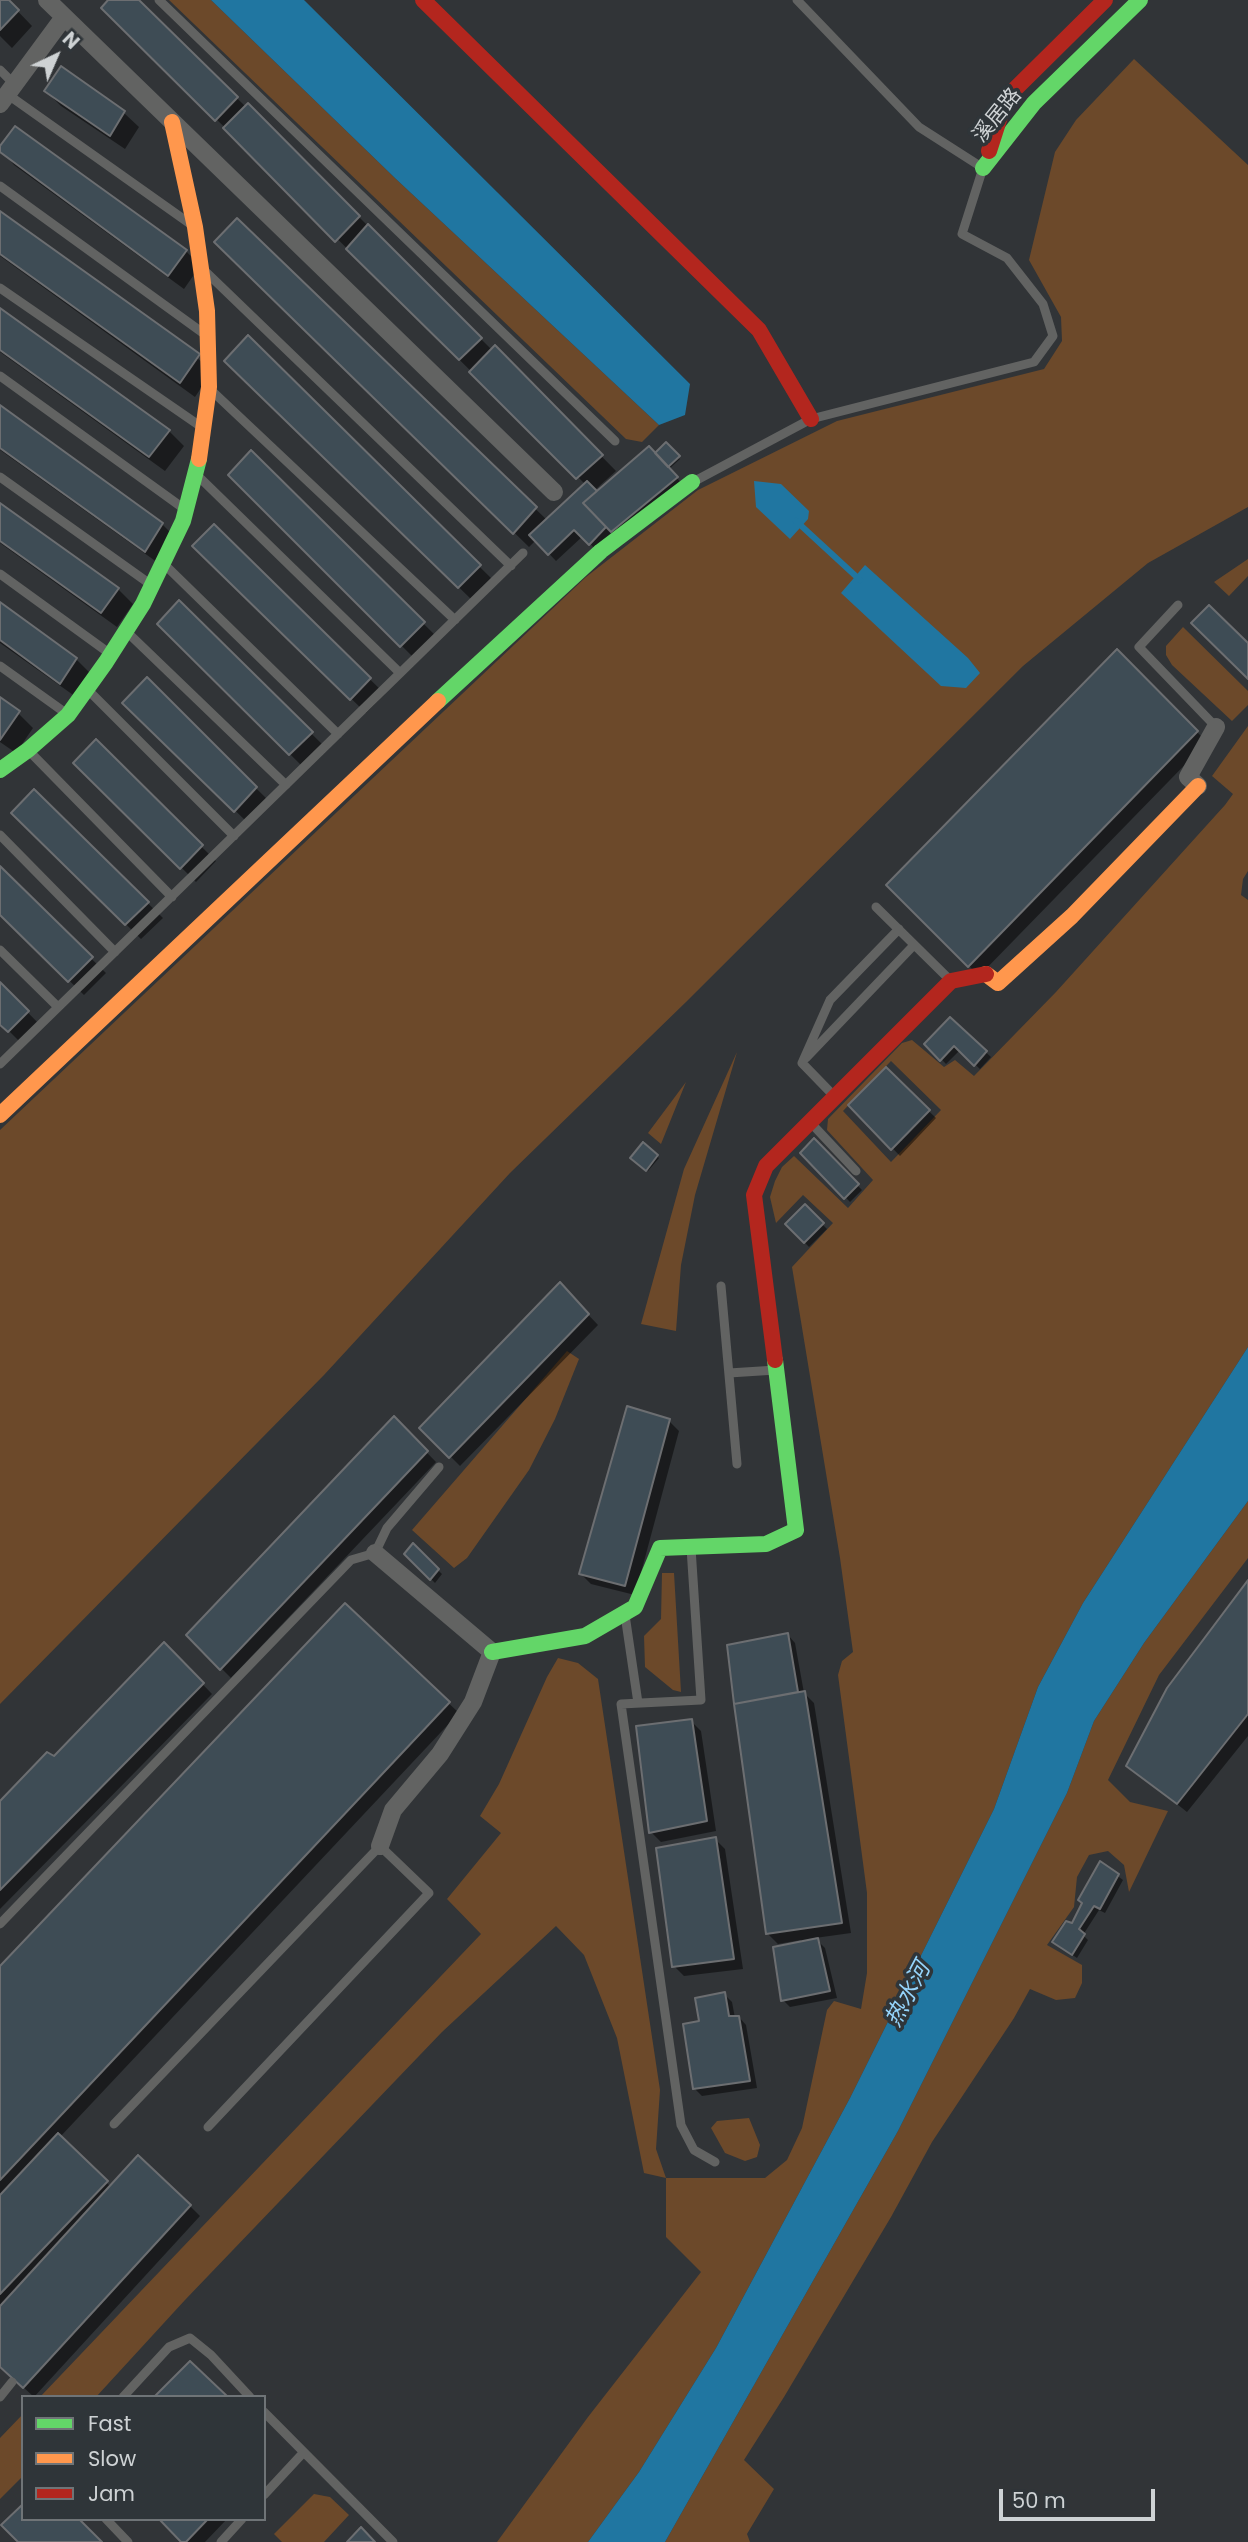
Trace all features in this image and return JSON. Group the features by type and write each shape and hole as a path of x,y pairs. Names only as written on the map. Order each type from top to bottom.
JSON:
{"street":[{"path":"47,0 554,492"},
{"path":"423,0 759,330 811,419"},
{"name":"溪居路","path":"983,169 1006,98 1105,0"},
{"name":"溪居路","path":"983,169 1034,103 1140,0"},
{"path":"7,94 64,17"},
{"path":"1,768 28,750 68,715 126,631 152,586 186,510 195,474 209,387 208,336 202,267 172,122"},
{"path":"0,1115 398,738 601,551 692,482"},
{"path":"492,1653 585,1636 635,1607 660,1548 766,1544 796,1530 754,1195 766,1166 951,981 986,974 998,983 1072,916 1198,786 1188,777 1216,727"},
{"path":"374,1553 492,1653"},
{"path":"380,1846 393,1810 440,1754 473,1702 492,1653"}],"lane":[{"path":"159,0 615,441"},
{"path":"692,482 811,419 1034,362 1053,336 1043,304 1007,258 962,234 983,169 919,127 797,0"},
{"path":"0,70 7,94 195,227"},
{"path":"0,186 208,336"},
{"path":"202,267 510,566"},
{"path":"0,288 203,428"},
{"path":"0,376 186,510"},
{"path":"209,387 455,620"},
{"path":"195,474 400,673"},
{"path":"0,477 152,586"},
{"path":"1,1062 523,553"},
{"path":"163,562 338,734"},
{"path":"0,574 111,654"},
{"path":"1178,606 1139,647 1216,727"},
{"path":"126,631 286,785"},
{"path":"0,666 68,715"},
{"path":"86,689 234,836"},
{"path":"28,750 172,897"},
{"path":"0,835 116,952"},
{"path":"876,907 951,981"},
{"path":"802,1063 830,1000 899,929"},
{"path":"802,1063 914,945"},
{"path":"0,950 58,1007"},
{"path":"802,1063 835,1097"},
{"path":"810,1122 856,1171"},
{"path":"721,1286 737,1464"},
{"path":"729,1373 776,1370"},
{"path":"0,1924 351,1560 374,1553 387,1528 439,1467"},
{"path":"691,1547 701,1700 621,1704 681,2125 694,2150 715,2162"},
{"path":"625,1613 638,1703"},
{"path":"114,2124 380,1846 429,1893 208,2127"},
{"path":"125,2395 169,2347 190,2339 211,2355 248,2395"},
{"path":"0,2397 12,2382"},
{"path":"266,2414 393,2542"},
{"path":"266,2493 303,2453"},
{"path":"108,2521 128,2542"},
{"path":"221,2542 240,2521"}],"shaded area":[{"path":"169,0 211,0 396,179 659,425 642,442 626,439"},
{"path":"1134,59 1248,165 1248,507 1148,563 1023,666 510,1173 324,1375 0,1704 0,1130 586,577 698,490 837,421 1044,369 1062,341 1061,317 1029,260 1055,152 1076,120"},
{"path":"1248,559 1248,576 1229,596 1214,582"},
{"path":"1183,627 1248,691 1248,705 1232,721 1172,665 1166,655 1166,646"},
{"path":"1248,726 1248,871 1243,879 1241,895 1248,900 1248,1347 1083,1603 1038,1687 994,1809 850,2098 716,2348 639,2472 588,2542 497,2542 588,2417 701,2272 666,2237 666,2178 765,2178 787,2160 802,2128 827,2010 834,2001 861,2009 867,1973 867,1893 838,1675 842,1661 853,1652 792,1267 833,1223 803,1195 776,1223 770,1197 775,1181 782,1167 794,1156 848,1208 873,1180 827,1130 828,1119 902,1043 912,1040 944,1067 955,1060 974,1076 1056,992 1225,805 1233,794 1212,776","holes":["891,1061 941,1110 891,1162 843,1111"]},
{"path":"737,1052 695,1195 681,1265 676,1331 641,1324 684,1169"},
{"path":"686,1082 661,1144 648,1133"},
{"path":"567,1351 579,1359 555,1419 529,1470 467,1558 454,1568 412,1530"},
{"path":"1248,1501 1248,1558 1159,1675 1108,1780 1130,1802 1168,1811 1129,1892 1124,1865 1108,1851 1089,1855 1077,1877 1074,1907 1047,1945 1082,1965 1082,1983 1075,1998 1056,2000 1030,1989 1014,2018 932,2142 891,2217 744,2460 774,2489 747,2534 750,2542 665,2542 898,2131 1067,1793 1094,1721 1144,1643"},
{"path":"662,1573 674,1573 681,1692 673,1690 645,1667 644,1636 661,1619"},
{"path":"558,1658 578,1663 598,1679 660,2090 656,2149 666,2178 644,2173 617,2038 584,1955 556,1926 442,2032 185,2300 98,2395 42,2395 481,1934 447,1899 501,1833 480,1816 499,1784"},
{"path":"749,2118 760,2145 757,2157 745,2161 725,2153 711,2128 717,2121"},
{"path":"21,2416 21,2478 0,2499 0,2438"},
{"path":"314,2494 330,2497 349,2515 324,2542 282,2542 274,2534"}],"water":[{"path":"211,0 304,0 690,384 685,415 659,425 396,179"},
{"path":"754,481 781,484 809,511 808,519 790,539 756,507"},
{"path":"865,565 968,658 980,673 966,688 941,686 841,593"},
{"name":"热水河","path":"1248,1347 1248,1501 1144,1643 1094,1721 1067,1793 898,2131 665,2542 588,2542 639,2472 716,2348 850,2098 994,1809 1038,1687 1083,1603"}],"building":[{"path":"0,0 9,0 19,10 0,30"},
{"path":"108,0 139,0 238,97 215,121 101,8"},
{"path":"61,66 125,111 110,136 44,91"},
{"path":"248,103 360,216 335,242 223,128"},
{"path":"15,126 187,250 168,276 0,152 0,146"},
{"path":"0,211 200,354 180,383 0,254"},
{"path":"237,218 537,507 513,534 214,242"},
{"path":"368,224 482,338 459,360 346,249"},
{"path":"0,308 170,430 149,457 0,350"},
{"path":"248,335 481,565 458,588 224,361"},
{"path":"495,345 603,455 576,479 469,372"},
{"path":"0,405 163,523 145,552 0,448"},
{"path":"666,442 680,456 668,467 655,453"},
{"path":"649,446 678,477 611,532 583,503"},
{"path":"251,450 425,622 400,647 228,475"},
{"path":"587,481 597,491 583,503 606,527 589,545 574,530 548,555 529,535"},
{"path":"0,503 119,588 101,613 0,541"},
{"path":"214,524 371,678 350,700 192,546"},
{"path":"179,600 313,732 289,755 157,624"},
{"path":"0,602 77,658 60,684 0,640"},
{"path":"1209,605 1248,643 1248,679 1191,623"},
{"path":"1117,649 1198,731 968,967 886,885"},
{"path":"147,677 257,787 234,812 122,703"},
{"path":"0,697 20,711 0,740"},
{"path":"96,739 203,845 180,869 73,763"},
{"path":"34,789 149,902 125,925 11,813"},
{"path":"0,866 93,957 68,982 0,915"},
{"path":"0,982 29,1011 8,1032 0,1025"},
{"path":"950,1017 987,1051 974,1066 954,1046 940,1061 924,1044"},
{"path":"886,1067 930,1110 891,1150 848,1105"},
{"path":"814,1138 859,1184 844,1199 800,1153"},
{"path":"643,1142 658,1155 646,1171 630,1158"},
{"path":"805,1204 824,1223 804,1243 785,1224"},
{"path":"560,1282 589,1314 449,1458 419,1428"},
{"path":"627,1406 670,1419 625,1586 579,1574"},
{"path":"394,1416 428,1451 220,1670 186,1635"},
{"path":"413,1543 439,1569 430,1580 404,1554"},
{"path":"1248,1580 1248,1714 1177,1804 1126,1766 1167,1688"},
{"path":"345,1603 450,1702 0,2180 0,1966"},
{"path":"788,1633 798,1692 734,1704 727,1645"},
{"path":"164,1642 204,1683 0,1890 0,1801 47,1752 54,1756"},
{"path":"805,1691 842,1923 766,1934 734,1704"},
{"path":"692,1719 707,1821 649,1833 636,1726"},
{"path":"716,1837 734,1959 672,1967 656,1848"},
{"path":"1100,1861 1119,1874 1100,1909 1094,1906 1079,1929 1085,1934 1072,1955 1052,1942 1066,1921 1072,1923 1082,1903 1078,1900"},
{"path":"818,1938 830,1991 781,2001 773,1947"},
{"path":"725,1992 729,2016 739,2016 750,2081 693,2089 683,2024 699,2021 695,1998"},
{"path":"58,2133 108,2181 0,2294 0,2195"},
{"path":"138,2155 191,2205 23,2388 0,2367 0,2306"},
{"path":"190,2361 226,2395 156,2395"},
{"path":"21,2506 21,2521 81,2521 102,2542 18,2542 1,2525"},
{"path":"161,2521 206,2521 186,2542 181,2542"},
{"path":"361,2527 375,2542 347,2542"}],"waterway":[{"path":"796,521 860,580"}],"traffic: fast":[{"path":"983,168 1034,103 1140,0"},
{"path":"0,770 68,715 106,662 143,604 183,521 199,459"},
{"path":"438,701 601,551 692,482"},
{"path":"492,1652 585,1636 635,1607 660,1548 766,1544 796,1530 775,1360"}],"traffic: slow":[{"path":"172,122 195,227 207,311 209,387 199,459"},
{"path":"0,1115 438,701"},
{"path":"986,974 998,983 1072,916 1198,786"}],"traffic: jam":[{"path":"423,0 759,330 811,419"},
{"path":"989,151 1006,98 1105,0"},
{"path":"775,1360 754,1195 766,1166 951,981 986,974"}]}
